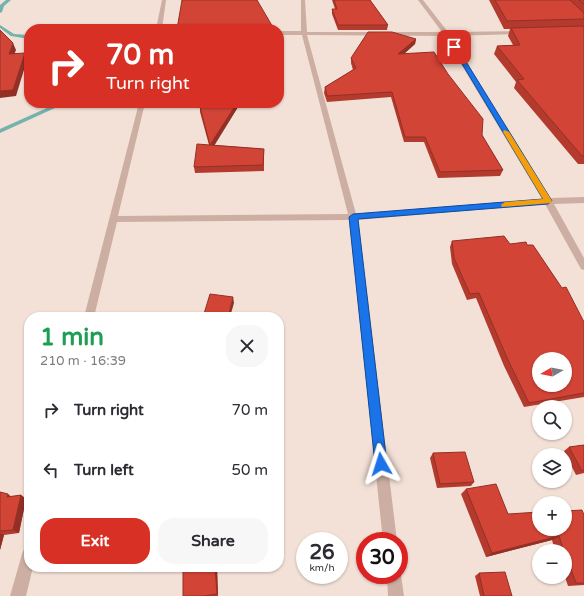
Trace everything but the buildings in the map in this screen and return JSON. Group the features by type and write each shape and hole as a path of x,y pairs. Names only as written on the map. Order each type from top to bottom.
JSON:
{"street":[{"path":"160,24 164,0"},
{"path":"303,0 304,33 353,217 389,532"},
{"path":"420,0 446,34 548,201 584,267"},
{"path":"284,33 446,34 530,31"},
{"path":"90,312 141,108"},
{"path":"114,219 353,217 548,201 584,200"},
{"path":"18,596 24,572"},
{"path":"395,584 396,596"}],"waterway":[{"path":"0,12 2,5 9,0"},
{"path":"0,26 13,35 24,36"},
{"path":"0,131 52,108"}],"slow traffic":[{"path":"505,205 548,201 506,132"}],"route":[{"path":"381,464 353,217 548,201 454,47"}]}
